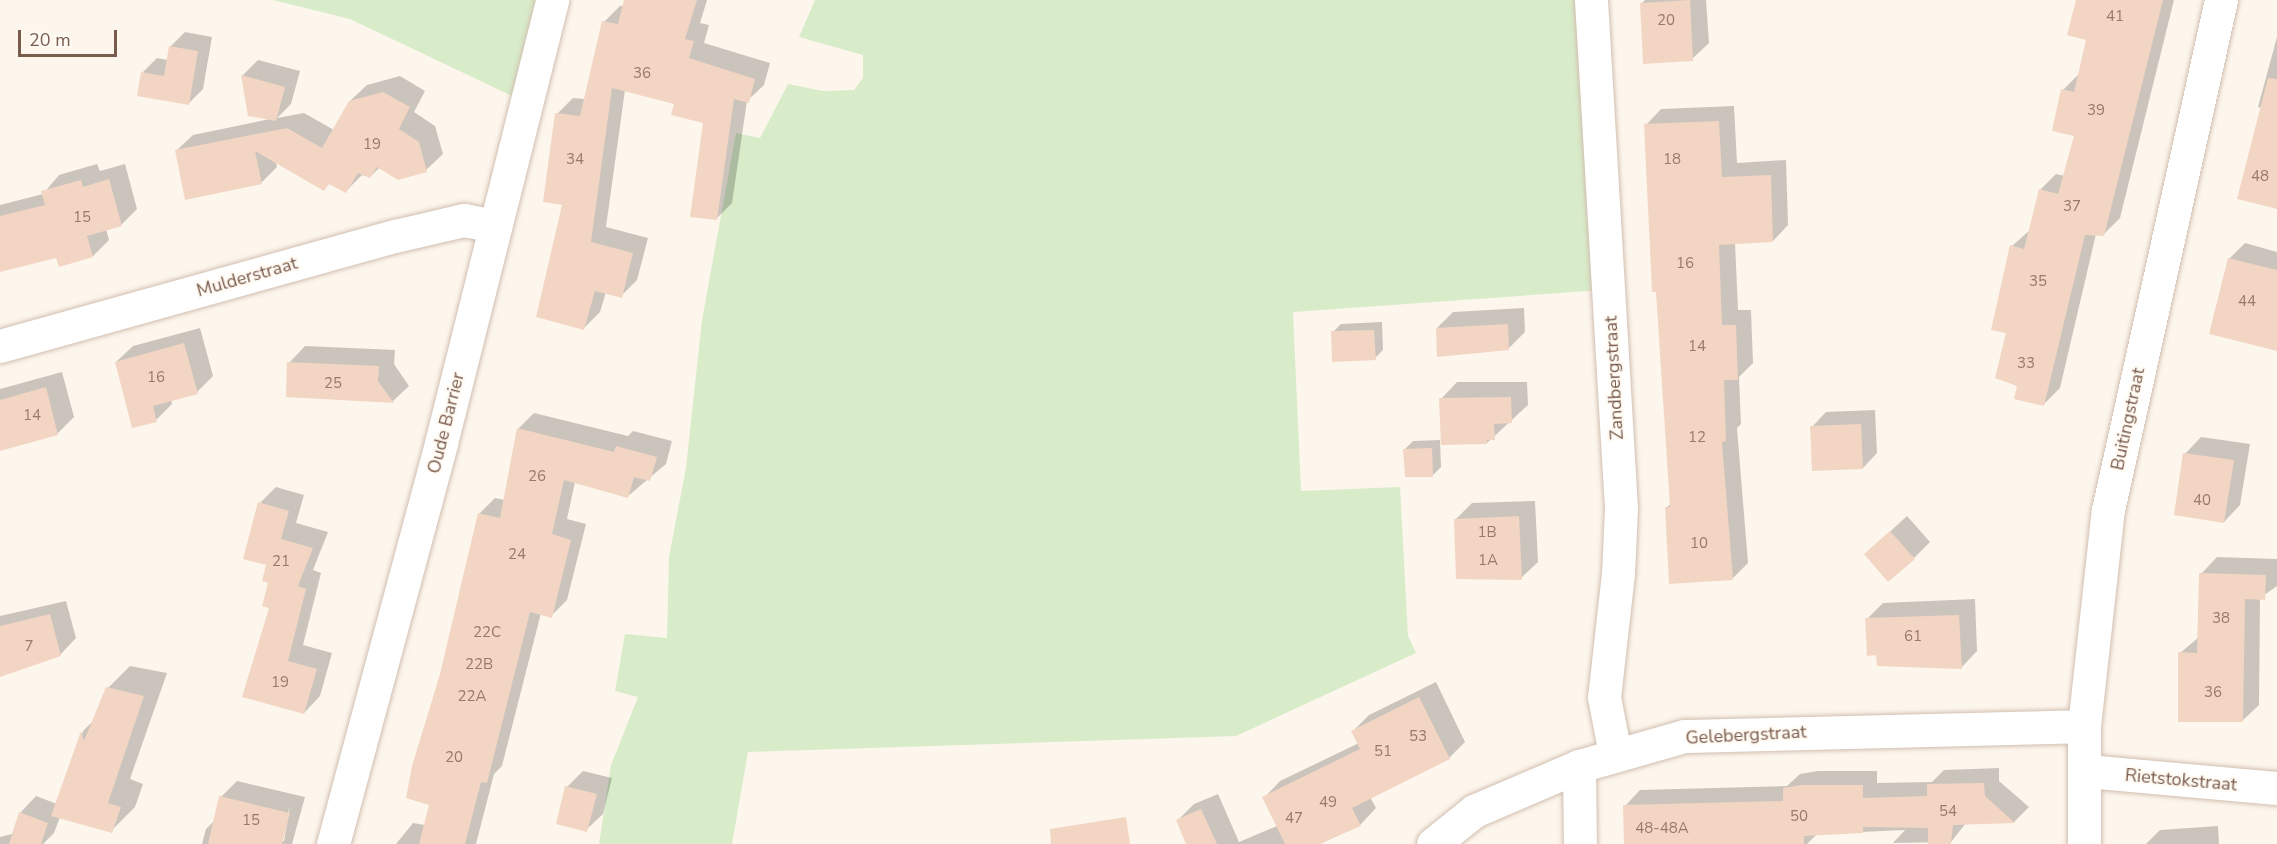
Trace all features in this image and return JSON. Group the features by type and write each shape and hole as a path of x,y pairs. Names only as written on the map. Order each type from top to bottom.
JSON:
{"street":[{"name":"Oude Barrier","path":"333,844 552,0"},
{"name":"Zandbergstraat","path":"1591,0 1621,508 1618,573 1604,697 1615,754"},
{"name":"Buitingstraat","path":"2084,844 2086,771 2084,726 2108,510 2221,0"},
{"name":"Mulderstraat","path":"0,346 395,236 464,220 495,226"},
{"name":"Gelebergstraat","path":"1433,844 1474,811 1579,766 1684,736 2084,726"},
{"path":"1579,766 1580,844"},
{"name":"Rietstokstraat","path":"2086,771 2277,788"}],"green space":[{"path":"273,0 537,0 512,96 350,19"},
{"path":"815,0 1577,0 1602,290 1293,312 1301,491 1400,487 1408,636 1416,653 1236,736 748,752 732,844 599,844 611,765 638,697 615,691 625,634 667,638 669,557 686,468 702,320 736,133 760,138 788,84 823,91 854,90 863,78 863,55 799,37"}],"building":[{"path":"624,0 697,0 685,39 694,41 689,58 755,79 749,103 734,99 717,220 690,217 703,123 671,115 674,104 612,88 591,242 633,253 622,298 595,291 584,330 536,317 562,205 543,202 555,113 580,116 602,21 618,24"},
{"path":"1690,0 1693,61 1643,64 1640,3"},
{"path":"2076,0 2163,0 2104,236 2085,235 2044,406 2014,399 2017,386 1995,378 2006,333 1991,330 2010,245 2024,249 2039,189 2058,194 2074,136 2052,131 2061,89 2074,92 2086,40 2067,35"},
{"path":"169,46 198,51 189,105 137,96 141,72 164,76"},
{"path":"241,75 285,87 276,121 248,116"},
{"path":"2268,78 2277,79 2277,209 2237,199"},
{"path":"383,92 410,107 399,129 419,142 427,172 398,180 377,167 370,178 358,173 346,193 329,184 324,191 255,151 262,184 185,200 175,150 287,128 322,148 349,101"},
{"path":"1719,121 1722,177 1771,175 1773,242 1719,245 1722,325 1736,325 1738,380 1724,380 1726,441 1722,442 1733,580 1669,584 1665,507 1670,507 1656,292 1652,292 1644,124"},
{"path":"109,179 122,226 87,236 93,257 59,267 56,258 0,272 0,216 45,205 41,191 81,180 83,187"},
{"path":"2228,258 2277,270 2277,351 2209,334"},
{"path":"1508,324 1509,350 1437,357 1436,328"},
{"path":"1374,330 1376,360 1332,362 1331,331"},
{"path":"184,343 198,394 153,406 157,422 132,428 115,362"},
{"path":"287,362 379,366 378,381 394,403 286,397"},
{"path":"46,387 58,435 0,451 0,400"},
{"path":"1511,397 1512,423 1494,424 1495,440 1487,440 1487,444 1441,445 1439,398"},
{"path":"1861,424 1863,469 1812,471 1810,426"},
{"path":"517,428 614,452 616,446 657,457 650,481 634,477 628,498 564,480 552,534 571,540 552,618 530,612 487,783 481,782 465,844 419,844 429,805 406,798 412,766 440,674 478,513 500,518"},
{"path":"1432,448 1433,477 1405,477 1403,449"},
{"path":"2183,453 2234,460 2224,523 2174,515"},
{"path":"258,502 289,511 281,539 313,548 298,586 306,589 288,661 317,669 304,714 242,697 269,608 262,606 268,583 262,581 266,565 243,559"},
{"path":"1519,516 1522,580 1456,579 1454,519"},
{"path":"1890,531 1915,559 1888,582 1864,554"},
{"path":"2199,573 2266,575 2265,600 2245,599 2243,722 2178,722 2178,652 2197,653"},
{"path":"50,614 61,656 0,677 0,626"},
{"path":"1959,615 1962,669 1877,666 1876,655 1867,656 1865,618"},
{"path":"106,687 144,696 108,803 121,807 112,833 51,816 81,731 84,741"},
{"path":"1419,697 1450,759 1352,808 1361,826 1319,844 1285,844 1262,797 1360,749 1351,731"},
{"path":"1984,783 1985,796 2015,823 1953,825 1951,844 1928,844 1928,828 1863,827 1863,833 1804,836 1804,844 1624,844 1623,805 1783,801 1783,788 1802,785 1863,785 1863,798 1927,796 1927,784"},
{"path":"565,786 597,794 587,832 556,824"},
{"path":"219,796 290,813 282,844 208,844"},
{"path":"1201,809 1217,844 1186,844 1176,820"},
{"path":"19,812 48,823 41,844 9,844"},
{"path":"1126,817 1130,844 1051,844 1050,829"}]}
